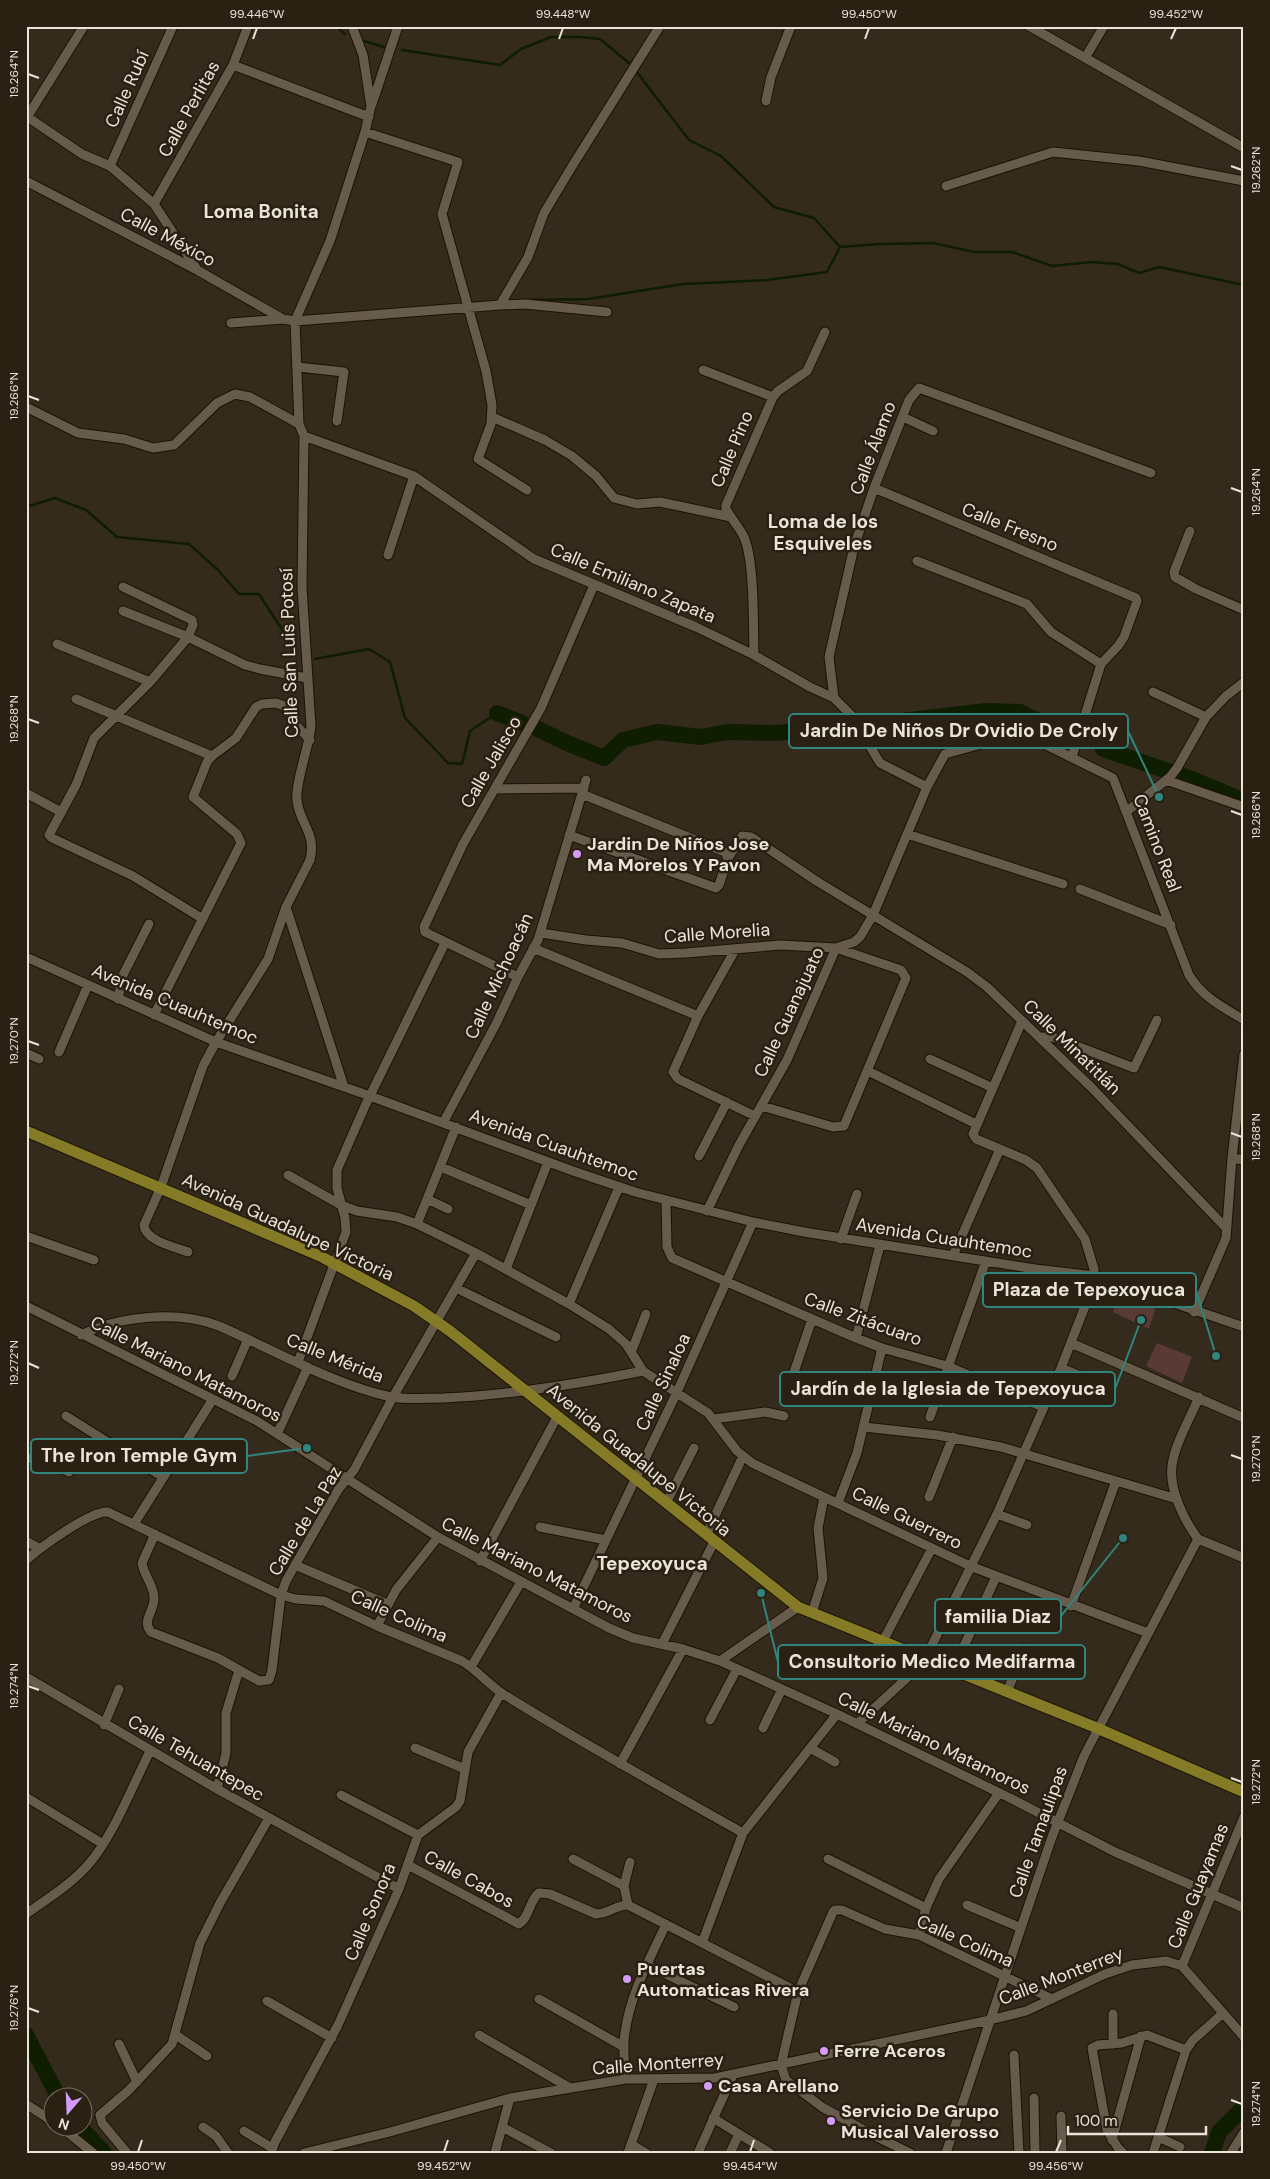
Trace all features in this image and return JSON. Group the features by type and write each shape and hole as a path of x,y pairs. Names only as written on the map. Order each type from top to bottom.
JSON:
{"main road":[{"name":"Avenida Guadalupe Victoria","path":"26,1131 161,1187 336,1264 414,1306 437,1321 798,1607 1097,1728 1244,1792"}],"street":[{"path":"84,26 29,116 82,154 110,166 154,204 198,270"},
{"name":"Calle Rubí","path":"110,166 173,26"},
{"name":"Calle Perlitas","path":"154,204 233,65 248,26"},
{"path":"352,26 363,55 371,106"},
{"path":"295,321 330,241 365,132 371,106 398,26"},
{"path":"500,305 528,257 544,214 660,26"},
{"path":"766,101 771,77 791,26"},
{"path":"1029,26 1244,148"},
{"path":"1085,58 1104,26"},
{"path":"233,65 369,117"},
{"path":"365,132 458,162 442,214 486,371 492,417 478,457 480,462 528,490"},
{"path":"946,186 1053,152 1139,161 1244,181"},
{"name":"Calle México","path":"26,182 172,256 283,320 295,321 525,304 607,312"},
{"path":"172,256 181,244"},
{"path":"230,323 283,320"},
{"name":"Calle San Luis Potosí","path":"188,1252 154,1238 144,1229 145,1221 161,1187 196,1083 216,1042 268,959 286,907 310,860 312,852 310,836 296,799 310,740 311,726 302,587 304,436 299,424 295,321"},
{"name":"Calle Pino","path":"731,517 726,509 726,505 773,397 778,390 807,371 825,332"},
{"path":"298,367 344,372 337,421"},
{"path":"703,370 773,397"},
{"name":"Calle Álamo","path":"834,698 829,656 854,546 902,417 909,400 919,388 1151,473"},
{"path":"26,407 78,433 124,439 153,448 167,448 174,445 217,404 235,394 250,397 299,424"},
{"path":"492,417 546,440 572,456 596,476 614,498 637,504 660,502 731,517 744,536 750,564 754,655"},
{"path":"902,417 933,431"},
{"name":"Calle Emiliano Zapata","path":"304,436 414,476 534,559 696,627 754,655 810,687 834,698 852,716 880,763 927,787"},
{"path":"388,555 414,476"},
{"name":"Calle Fresno","path":"874,488 1134,596 1137,601 1124,637 1101,664"},
{"path":"1190,531 1174,572 1175,576 1196,589 1244,610"},
{"path":"917,561 1027,604 1050,632 1101,664 1072,757"},
{"name":"Calle Jalisco","path":"518,977 424,932 425,923 463,844 541,708 594,585"},
{"path":"123,587 192,620 193,625 188,637 150,682 91,742 76,785 50,836 133,876 203,918"},
{"path":"123,611 188,637 245,664 260,669 307,678"},
{"path":"57,644 150,682"},
{"path":"1126,812 1168,779 1177,768 1206,717 1226,696 1244,682"},
{"path":"1153,692 1206,717"},
{"path":"76,699 212,756"},
{"path":"154,1016 241,843 237,834 193,798 205,767 212,756 236,738 256,708 266,702 284,706 294,723 310,740"},
{"name":"Camino Real","path":"927,787 945,754 992,741 1040,742 1114,778 1189,975 1206,996 1244,1020"},
{"path":"1168,779 1244,807"},
{"path":"495,788 584,787 725,852 728,858 719,885 713,888 568,835"},
{"name":"Calle Michoacán","path":"443,1122 496,1024 541,933 568,835 584,787"},
{"name":"Calle Guanajuato","path":"707,1211 790,1054 836,948 854,942 860,937 873,915 927,787"},
{"path":"26,793 61,812"},
{"path":"907,834 1062,884"},
{"name":"Calle Minatitlán","path":"728,858 742,836 747,835 818,882 988,987 1092,1088 1226,1228"},
{"path":"1080,889 1171,925"},
{"path":"286,907 344,1087"},
{"path":"118,999 123,975 149,924"},
{"name":"Calle Morelia","path":"541,933 586,940 622,942 659,954 736,950 780,945 836,948"},
{"path":"298,1362 336,1264 346,1232 345,1218 337,1188 337,1170 370,1096 445,943"},
{"path":"533,948 698,1016"},
{"path":"762,1106 839,1128 844,1126 847,1121 906,978 901,970 836,948"},
{"path":"736,950 698,1016 674,1069 674,1075 678,1079 756,1116"},
{"name":"Avenida Cuauhtemoc","path":"26,957 154,1016 216,1042 443,1122 619,1187 753,1222 841,1239 1095,1276 1194,1312 1244,1327"},
{"path":"59,1052 88,985"},
{"path":"1039,1038 1053,1037 1134,1068 1157,1020"},
{"path":"857,1724 910,1676 925,1659 997,1514 1061,1368 1095,1276 1085,1239 1037,1168 1026,1160 976,1139 972,1134 1022,1021"},
{"path":"26,1053 39,1059"},
{"path":"1194,1312 1226,1238 1232,1158 1244,1054"},
{"path":"930,1059 993,1088"},
{"path":"868,1070 976,1124"},
{"path":"699,1156 727,1102"},
{"path":"417,1224 456,1127"},
{"path":"953,1256 1000,1149"},
{"path":"1232,1158 1244,1160"},
{"path":"506,1269 548,1162"},
{"path":"441,1167 531,1206"},
{"path":"288,1175 341,1205 368,1214 397,1217 417,1224 506,1269 609,1329 632,1350 643,1371"},
{"path":"569,1304 619,1187"},
{"path":"841,1239 857,1194"},
{"path":"427,1199 448,1209"},
{"name":"Calle Zitácuaro","path":"666,1200 667,1247 672,1258 856,1338 882,1348 948,1366 1043,1407"},
{"name":"Calle Sinaloa","path":"573,1609 636,1479 753,1222"},
{"path":"26,1236 94,1260"},
{"path":"856,1338 880,1245"},
{"name":"Calle de La Paz","path":"155,1534 142,1564 154,1597 146,1623 151,1632 218,1658 259,1681 265,1682 271,1676 281,1595 295,1565 338,1490 347,1479 476,1253"},
{"path":"930,1417 986,1261"},
{"path":"456,1288 556,1337"},
{"name":"Calle Mariano Matamoros","path":"26,1306 213,1399 277,1434 438,1537 480,1561 621,1634 683,1649 720,1661 837,1714 999,1792 1115,1852 1244,1908"},
{"path":"632,1350 646,1314"},
{"name":"Calle Mérida","path":"81,1335 95,1328 128,1319 188,1318 208,1322 308,1367 355,1386 393,1397 467,1397 591,1382 643,1371"},
{"path":"788,1393 812,1319"},
{"path":"232,1376 248,1339"},
{"path":"1071,1343 1244,1418"},
{"path":"838,1503 851,1471 864,1427 882,1348"},
{"path":"277,1434 308,1367"},
{"path":"1061,1368 1109,1388"},
{"name":"Calle Guerrero","path":"643,1371 696,1405 714,1419 743,1456 760,1467 970,1566 1148,1634"},
{"path":"1199,1397 1173,1460 1172,1479 1189,1525 1198,1539 1244,1558"},
{"path":"134,1524 213,1399"},
{"path":"714,1419 765,1412 784,1416"},
{"path":"66,1416 164,1477"},
{"path":"480,1561 557,1417"},
{"path":"864,1427 953,1437 1023,1453 1178,1499"},
{"name":"Calle Guerrero","path":"929,1497 953,1437"},
{"path":"666,1503 694,1448"},
{"path":"26,1459 41,1456 69,1472"},
{"path":"662,1644 710,1538 743,1456"},
{"path":"1071,1606 1116,1481"},
{"path":"812,1613 823,1578 818,1528 824,1497"},
{"name":"Calle Colima","path":"26,1560 40,1549 98,1513 108,1512 281,1595 296,1599 324,1601 471,1667 501,1692 620,1764 744,1833"},
{"path":"997,1514 1027,1525"},
{"path":"540,1527 606,1540"},
{"path":"377,1626 387,1604 438,1537"},
{"name":"Calle Tamaulipas","path":"946,2153 1004,1976 1058,1822 1097,1728 1198,1539"},
{"path":"26,1541 40,1549"},
{"path":"883,1641 932,1548"},
{"path":"295,1565 387,1604"},
{"path":"953,1670 996,1577"},
{"path":"471,1667 521,1582"},
{"path":"720,1661 798,1607"},
{"path":"1007,1692 1025,1648"},
{"path":"620,1764 683,1649"},
{"path":"710,1720 737,1669"},
{"path":"217,1789 226,1753 226,1713 239,1670"},
{"name":"Calle Tehuantepec","path":"26,1677 104,1725 269,1818 226,1891 200,1944 176,2035 166,2052 124,2095 102,2112 100,2119 127,2153"},
{"path":"104,1725 119,1689"},
{"path":"764,1728 782,1689"},
{"path":"341,1795 418,1835 456,1807 460,1801 471,1744 501,1692"},
{"path":"702,1943 744,1833 837,1714"},
{"path":"415,1748 465,1769"},
{"path":"810,1748 835,1762"},
{"path":"26,1914 76,1877 93,1860 150,1751"},
{"path":"918,1935 926,1908 939,1879 999,1792"},
{"path":"26,1797 103,1844"},
{"name":"Calle Guayamas","path":"1182,1966 1244,1817"},
{"path":"269,1818 399,1889"},
{"name":"Calle Sonora","path":"272,2150 332,2038 399,1889 418,1835"},
{"path":"573,1859 624,1886"},
{"path":"828,1860 926,1908"},
{"path":"630,1862 624,1886 628,1905 798,1992 781,2065 786,2080 822,2107 910,2153"},
{"name":"Calle Cabos","path":"408,1865 515,1923 522,1923 533,1898 543,1892 596,1914 603,1914 622,1905 628,1905"},
{"path":"967,1905 1021,1928"},
{"name":"Calle Colima","path":"798,1992 835,1910 842,1910 885,1929 918,1935 1052,1999"},
{"path":"626,2079 624,2033 632,2001 666,1924"},
{"name":"Calle Monterrey","path":"304,2153 390,2132 510,2098 626,2079 700,2080 781,2065 1026,2011 1105,1974 1132,1966 1166,1961 1182,1966"},
{"path":"648,1965 734,2007"},
{"path":"1182,1966 1244,2037"},
{"path":"538,1999 624,2047"},
{"path":"267,2001 332,2038"},
{"path":"1112,2014 1113,2044"},
{"path":"1153,2153 1186,2050 1193,2040 1222,2014"},
{"path":"176,2035 207,2056"},
{"path":"479,2035 570,2088"},
{"path":"1120,2151 1112,2140 1104,2117 1092,2051 1094,2046 1113,2044 1141,2036 1155,2037 1186,2050"},
{"path":"1112,2140 1141,2036"},
{"path":"119,2044 137,2082"},
{"path":"1014,2055 1019,2153"},
{"path":"698,2153 733,2075"},
{"path":"646,2153 629,2148 654,2079"},
{"path":"495,2153 510,2098"},
{"path":"1034,2098 1035,2153"},
{"path":"26,2104 42,2114"},
{"path":"1060,2116 1062,2153"},
{"path":"713,2118 770,2153"},
{"path":"203,2127 216,2136 228,2153"},
{"path":"502,2127 551,2153"},
{"path":"244,2131 272,2150"},
{"path":"1232,2153 1244,2132"},
{"path":"730,2153 739,2134"},
{"path":"72,2136 92,2153"},
{"path":"1158,2137 1180,2147"}],"shaded area":[{"path":"1119,1296 1155,1309 1149,1329 1113,1312"},
{"path":"1157,1343 1192,1357 1182,1383 1146,1366"}],"waterway":[{"path":"336,26 345,34"},
{"path":"402,50 500,65 521,49 551,37 579,37 600,39 629,63"},
{"path":"364,41 384,47"},
{"path":"636,71 689,140 721,156 774,207 814,218 840,247"},
{"path":"840,247 933,243 974,252 1012,252 1052,266 1092,262 1118,264 1139,273 1159,267 1244,285"},
{"path":"527,300 588,299 683,284 767,280 827,272 840,247"},
{"path":"26,507 55,498 86,510 117,537 189,544 218,570 239,594 259,594 296,651"},
{"path":"315,659 369,649 390,662 405,718 448,763 462,764 470,731 497,713"},
{"path":"868,725 986,711 1020,712 1069,737"},
{"path":"497,713 522,723"},
{"path":"538,729 604,758 623,740 657,732 701,737 727,732 774,733 848,728"},
{"path":"1103,749 1189,778 1244,801"},
{"path":"26,2035 53,2086"},
{"path":"1212,2153 1219,2132 1244,2107"},
{"path":"88,2136 104,2153"}],"place":[{"name":"Jardin De Niños Dr Ovidio De Croly","path":"1159,797"},
{"name":"Jardin De Niños Jose Ma Morelos Y Pavon","path":"577,854"},
{"name":"Jardín de la Iglesia de Tepexoyuca","path":"1141,1320"},
{"name":"Plaza de Tepexoyuca","path":"1216,1356"},
{"name":"The Iron Temple Gym","path":"307,1448"},
{"name":"familia Diaz","path":"1123,1538"},
{"name":"Consultorio Medico Medifarma","path":"761,1593"},
{"name":"Puertas Automaticas Rivera","path":"627,1979"},
{"name":"Ferre Aceros","path":"824,2051"},
{"name":"Casa Arellano","path":"708,2086"},
{"name":"Servicio De Grupo Musical Valerosso","path":"831,2121"}],"district":[{"name":"Loma Bonita","path":"261,211"},
{"name":"Loma de los Esquiveles","path":"823,532"},
{"name":"Tepexoyuca","path":"652,1563"}]}
